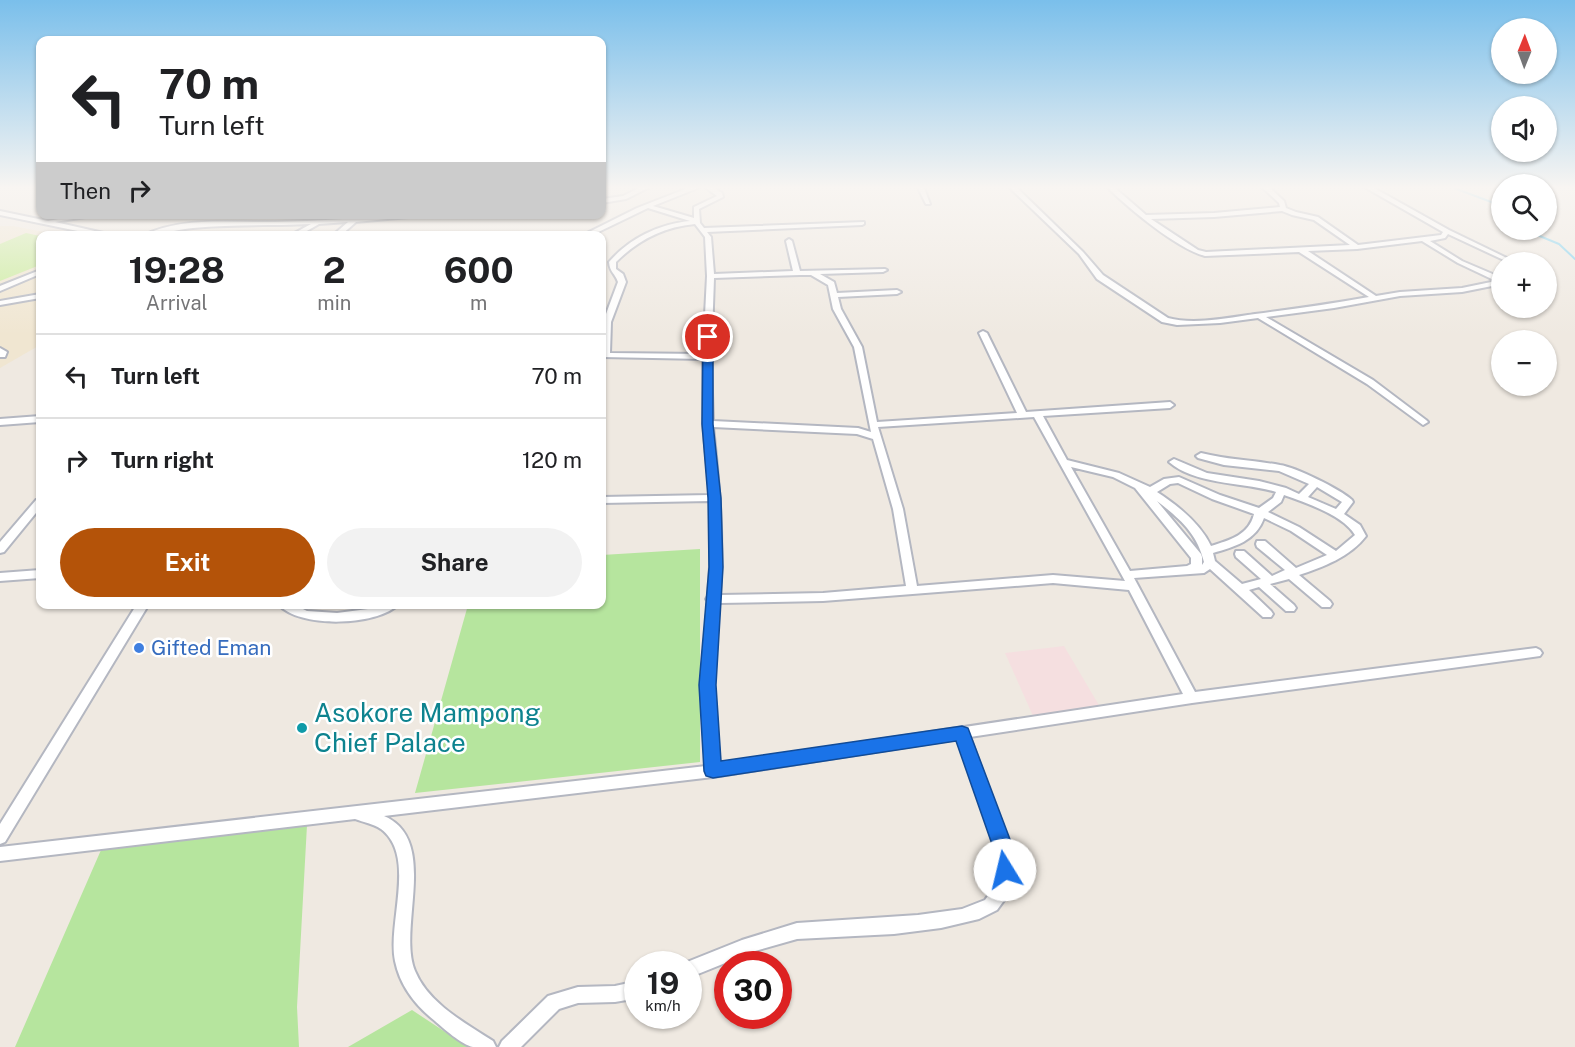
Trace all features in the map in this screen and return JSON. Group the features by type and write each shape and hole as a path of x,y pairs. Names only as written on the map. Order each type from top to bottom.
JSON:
{"street":[{"path":"606,311 622,282 620,276 613,270 612,262 625,248 642,237"},
{"path":"708,237 711,276 707,357 708,424 715,498 716,567 707,685 713,771"},
{"path":"1064,237 1081,253 1100,277 1165,320 1177,323 1190,324 1259,316 1334,306 1372,297 1462,290 1491,284"},
{"path":"1174,237 1205,254 1357,247 1443,237"},
{"path":"1343,237 1357,247"},
{"path":"1459,237 1491,252"},
{"path":"1425,240 1460,262 1491,277"},
{"path":"789,241 797,274"},
{"path":"1300,250 1372,297"},
{"path":"711,276 884,270"},
{"path":"813,273 831,284 837,309 858,346 873,424 898,509 912,591"},
{"path":"0,289 36,274"},
{"path":"835,295 897,292"},
{"path":"0,303 36,297"},
{"path":"1259,316 1370,382 1423,423"},
{"path":"982,333 1023,415"},
{"path":"606,355 707,357"},
{"path":"873,424 1170,405"},
{"path":"1037,414 1127,575 1192,698"},
{"path":"0,422 36,419"},
{"path":"708,424 858,431 878,438"},
{"path":"1201,456 1230,463 1281,468 1316,483 1348,502 1336,515"},
{"path":"1065,462 1116,475 1152,490 1197,557 1196,566 1191,569"},
{"path":"1174,462 1216,478 1239,480 1282,490 1358,528 1361,536 1349,548 1292,572 1240,590"},
{"path":"1179,480 1191,470"},
{"path":"1152,490 1168,481 1179,480 1216,497 1260,512 1308,536 1335,555"},
{"path":"1301,498 1316,483"},
{"path":"1139,486 1200,536 1210,563 1268,614"},
{"path":"1260,512 1277,500 1282,490"},
{"path":"606,500 715,498"},
{"path":"0,549 36,507"},
{"path":"1207,551 1234,542 1252,532 1259,524 1260,512"},
{"path":"1261,544 1326,604"},
{"path":"1240,554 1290,608"},
{"path":"1127,575 1204,569 1210,563"},
{"path":"0,577 36,574"},
{"path":"712,599 823,597 1053,579 1133,586"},
{"path":"0,837 140,609"},
{"path":"288,609 305,616 332,617 380,612 385,609"},
{"path":"0,854 713,771 1192,698 1536,653"},
{"path":"702,964 798,931 858,928 958,918 990,906 1002,893 1005,870 1004,850 962,733"},
{"path":"352,812 386,825 400,839 407,872 403,961 419,997 455,1027 487,1047"},
{"path":"508,1047 554,1002 578,995 624,992"}],"shaded area":[{"path":"0,237 36,237 36,347 0,368"},
{"path":"1064,646 1100,707 1033,716 1005,653"}],"green space":[{"path":"17,237 36,237 36,267 0,281 0,244"},
{"path":"700,549 700,762 415,793 467,609 606,609 606,555"},
{"path":"307,825 297,1007 299,1047 15,1047 101,850"},
{"path":"412,1010 468,1047 348,1047"}],"waterway":[{"path":"1549,240 1559,244 1575,259"}],"place":[{"name":"Gifted Eman","path":"139,648"},
{"name":"Asokore Mampong Chief Palace","path":"302,728"}],"route":[{"path":"708,337 708,424 715,498 716,567 707,685 713,771 962,733 1004,850 1005,870"}]}
